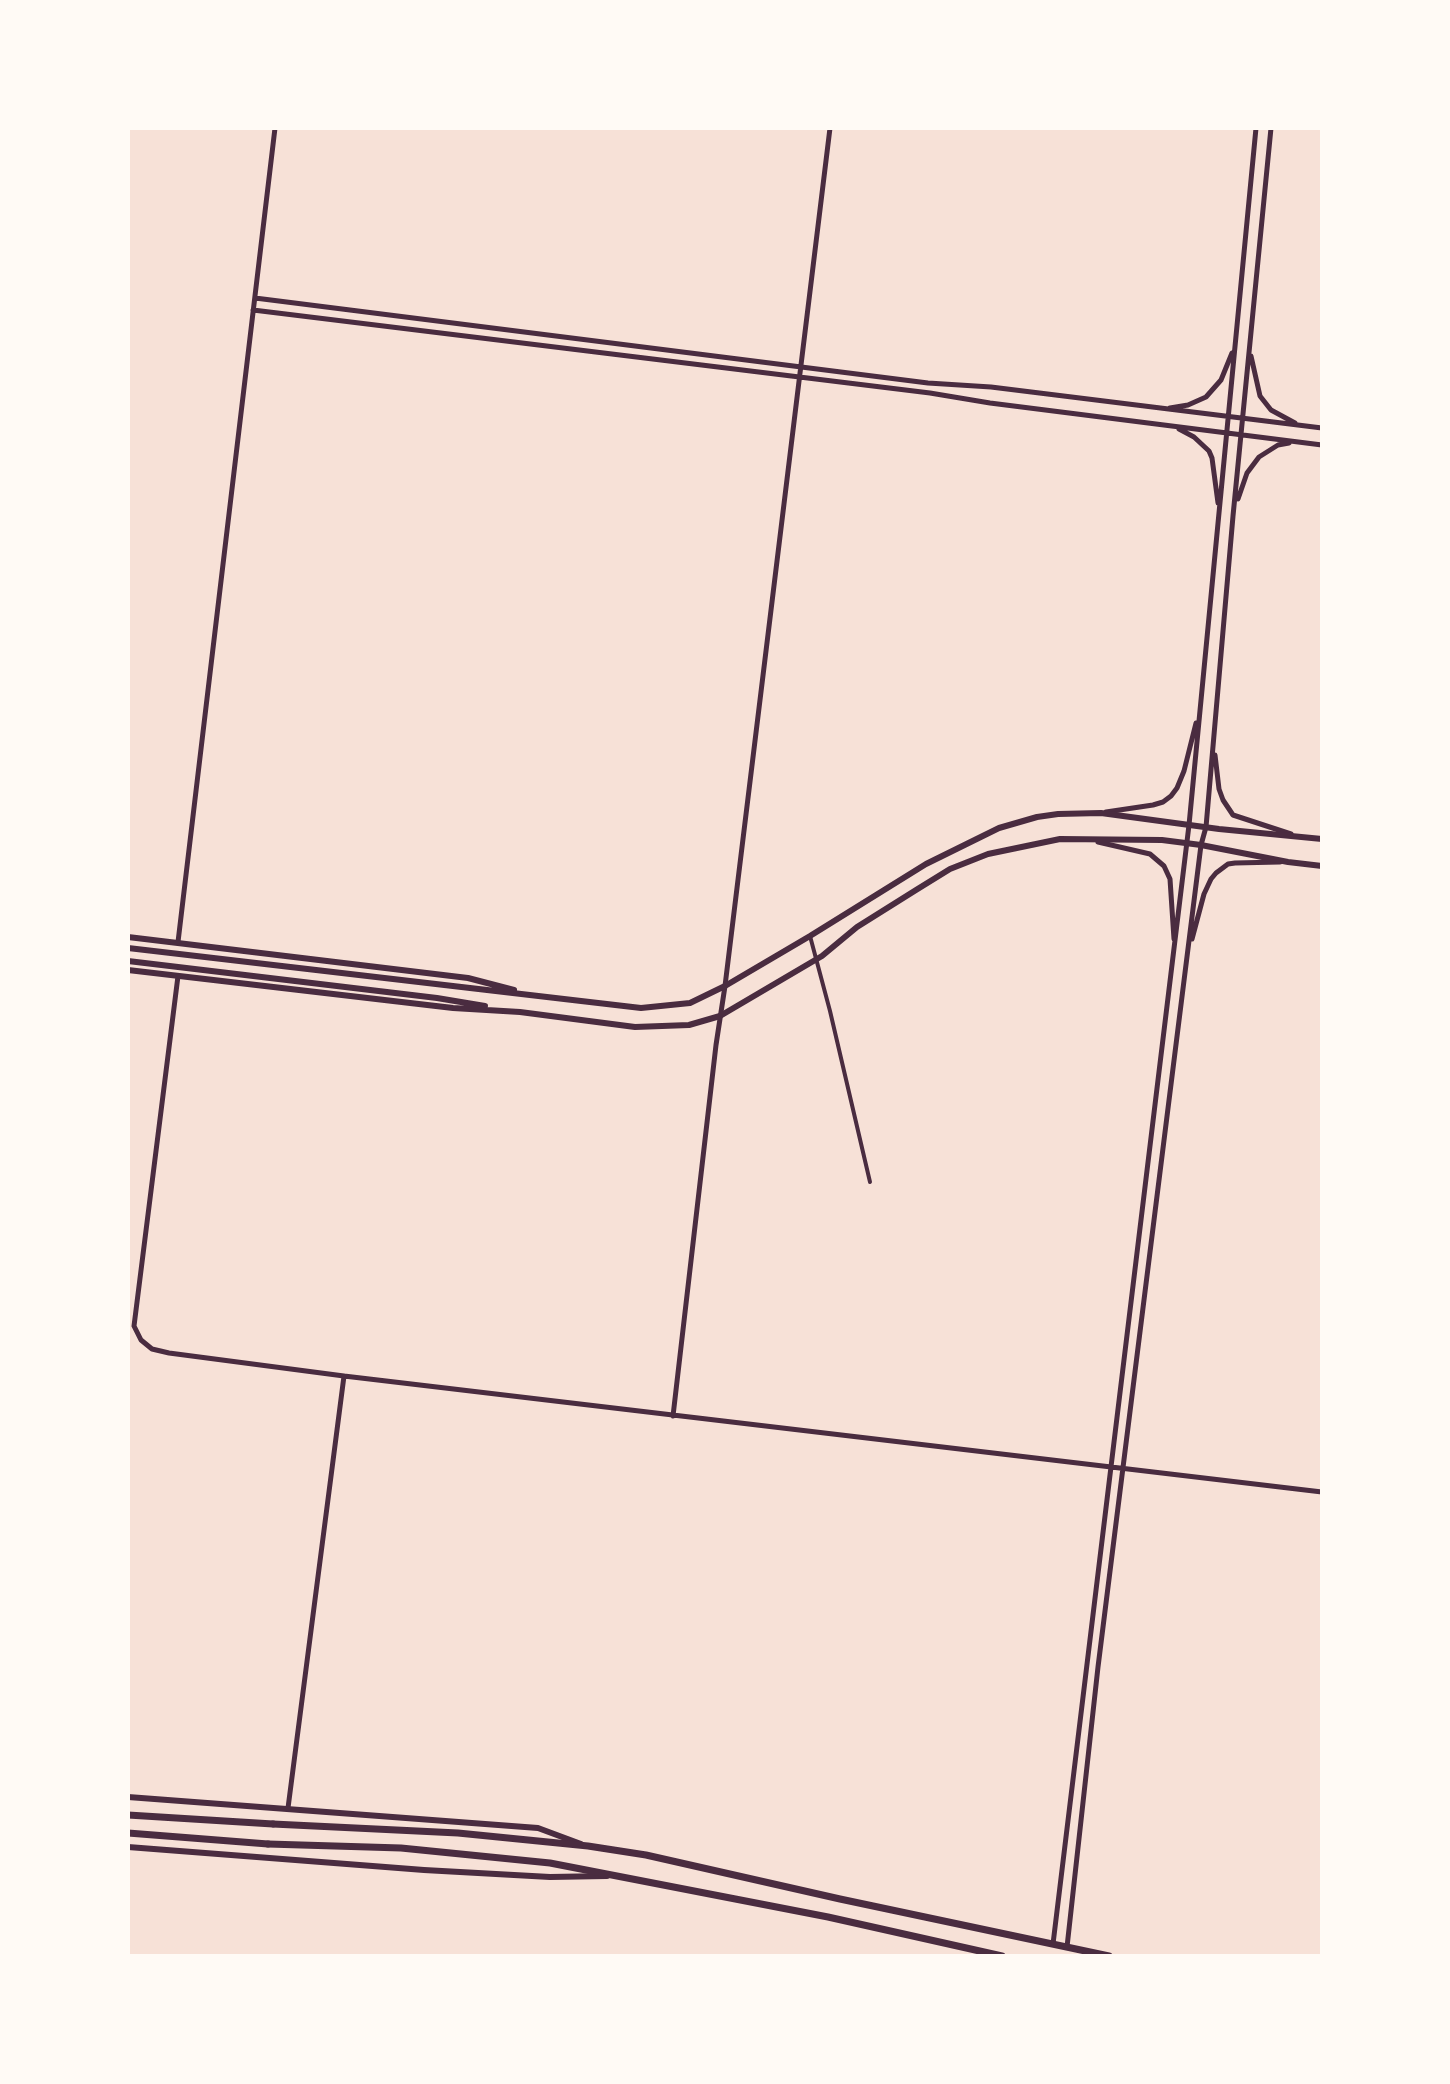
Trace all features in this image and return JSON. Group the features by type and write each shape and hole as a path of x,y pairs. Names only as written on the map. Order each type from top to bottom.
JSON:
{"main road":[{"path":"128,948 641,1008 690,1003 810,936 926,864 999,828 1037,817 1101,813 1322,839"},
{"path":"128,961 437,998 635,1027 689,1025 720,1016 816,960 857,927 916,890 968,861 997,852 1060,839 1162,840 1322,866"},
{"path":"128,937 468,978 533,994"},
{"path":"128,970 453,1008 520,1012"},
{"path":"128,1797 538,1828 588,1846"},
{"path":"128,1815 458,1833 588,1846 646,1855 1109,1956"},
{"path":"128,1833 268,1844 415,1850 550,1863 828,1917 1002,1956"},
{"path":"128,1847 424,1870 550,1877 610,1876"}],"street":[{"path":"178,942 275,128"},
{"path":"673,1416 830,128"},
{"path":"1053,1944 1175,952 1256,128"},
{"path":"1067,1947 1098,1667 1201,845 1206,827 1271,128"},
{"path":"255,298 928,383 991,387 1322,428"},
{"path":"253,310 1322,445"},
{"path":"1165,409 1198,402 1215,389 1235,344"},
{"path":"1250,346 1257,387 1266,404 1304,426"},
{"path":"1163,425 1186,432 1209,451 1219,514"},
{"path":"1233,516 1247,473 1259,457 1278,445 1301,442"},
{"path":"1101,813 1153,805 1171,796 1184,771 1201,702"},
{"path":"1214,740 1219,789 1228,809 1239,818 1296,836"},
{"path":"1086,839 1150,854 1164,866 1170,879 1175,952"},
{"path":"1187,959 1204,894 1216,873 1228,864 1288,862"},
{"path":"810,936 870,1182"},
{"path":"178,976 134,1326 141,1340 152,1349 344,1376 1322,1492"},
{"path":"288,1808 344,1376"}]}
